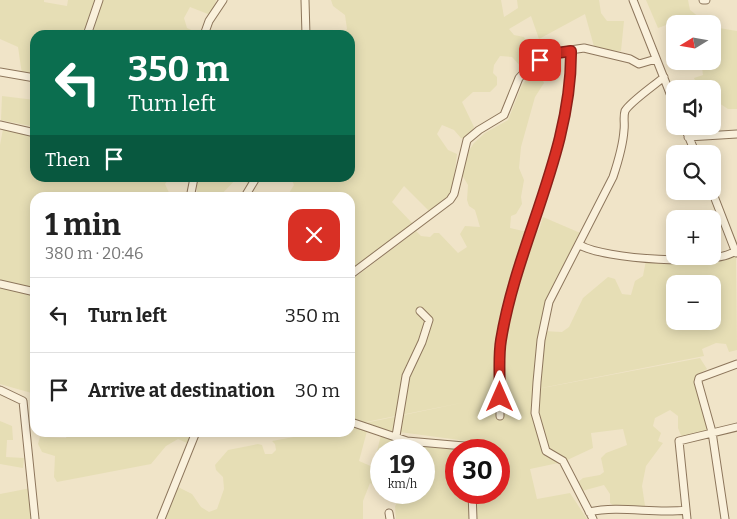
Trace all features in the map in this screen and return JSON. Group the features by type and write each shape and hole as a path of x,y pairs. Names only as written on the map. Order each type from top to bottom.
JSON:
{"street":[{"path":"89,30 98,0"},
{"path":"205,30 208,21 223,0"},
{"path":"305,0 306,30"},
{"path":"633,0 666,82"},
{"path":"355,271 450,200 454,194 467,140 479,130 504,116 519,78 532,64 550,54 584,48 630,59 639,64 656,59"},
{"path":"500,416 500,342 510,295 564,125 571,73 571,51"},
{"path":"0,72 30,77"},
{"path":"593,519 563,461 546,451 536,413 540,340 549,302 563,272 580,245 604,197 620,157 624,113 629,105 646,94 664,77"},
{"path":"0,125 30,132"},
{"path":"692,145 688,137 737,134"},
{"path":"580,245 589,250 646,259 712,259 736,253 715,200"},
{"path":"0,284 30,291"},
{"path":"396,436 406,376 422,342 429,320 420,311"},
{"path":"725,519 712,432 698,382 699,378 737,364"},
{"path":"0,390 23,401 35,519"},
{"path":"355,423 411,442 445,445"},
{"path":"687,519 679,441 737,427"},
{"path":"161,519 194,437"},
{"path":"472,504 473,519"},
{"path":"589,512 605,508 670,512 686,510"}],"shaded area":[{"path":"0,0 44,0 44,2 67,6 68,0 95,0 86,30 30,30 30,81 23,81 18,47 0,39"},
{"path":"102,0 216,0 213,16 190,7 184,18 187,28 191,30 93,30"},
{"path":"331,0 501,0 504,17 518,8 517,0 599,0 601,13 607,21 624,21 621,51 595,50 585,14 539,39 531,16 509,29 514,35 524,37 532,54 531,62 523,69 512,57 500,56 494,65 493,73 497,77 497,85 490,92 473,92 462,102 474,127 471,135 466,139 461,138 454,130 442,125 437,134 448,150 457,154 452,195 430,212 404,186 392,202 414,225 355,270 355,192 290,192 294,185 293,182 355,182 355,30 346,30 345,15 333,6"},
{"path":"646,0 688,0 690,10 696,15 666,15 666,25 658,28"},
{"path":"721,28 737,31 737,109 728,109 721,104 721,80 695,80 694,78 703,75 702,70 721,70"},
{"path":"537,68 544,83 535,97 521,147 519,168 524,180 521,197 522,204 516,214 511,216 510,228 523,231 539,230 543,217 585,235 552,302 543,331 562,332 569,327 583,298 608,277 615,279 622,294 631,295 635,281 643,276 646,260 666,260 666,265 721,265 721,259 736,256 737,350 729,352 726,344 716,343 702,349 704,356 516,393 700,358 707,369 695,376 708,433 682,438 678,428 678,416 670,410 655,418 653,426 661,433 658,441 663,443 646,466 642,486 646,512 617,508 610,503 610,494 604,485 582,491 577,483 583,478 600,475 604,472 601,458 606,453 627,445 623,429 591,433 593,448 563,462 530,469 537,499 570,493 587,519 396,519 396,504 435,504 435,443 445,446 445,504 510,504 510,439 452,439 392,431 360,424 466,402 361,423 355,421 355,277 416,231 421,236 430,237 434,233 439,233 458,253 467,247 460,234 465,226 480,227 475,210 469,206 467,200 468,185 462,175 468,152 474,143 485,133 508,120 522,85"},
{"path":"2,96 30,99 30,126 1,120"},
{"path":"3,129 30,135 30,182 167,182 165,184 169,192 30,192 30,393 0,384 0,145"},
{"path":"197,182 233,182 224,192 197,192"},
{"path":"246,182 255,182 251,189"},
{"path":"0,421 12,426 13,440 7,440 6,457 24,458 23,468 0,464"},
{"path":"355,428 367,431 359,461 370,466 370,483 363,501 363,519 163,519 178,487 192,494 201,507 209,512 217,509 224,489 223,477 216,470 215,465 228,450 258,444 262,445 265,454 272,454 276,450 275,444 272,441 294,437 355,437"},
{"path":"381,435 390,439 380,439"},
{"path":"40,437 191,437 187,443 178,439 166,446 151,464 57,482 54,477 55,456 42,452 38,444"},
{"path":"31,488 35,519 0,519 0,494"}],"route":[{"path":"500,397 500,342 510,295 564,125 571,73 571,51 550,54 540,60"}]}
